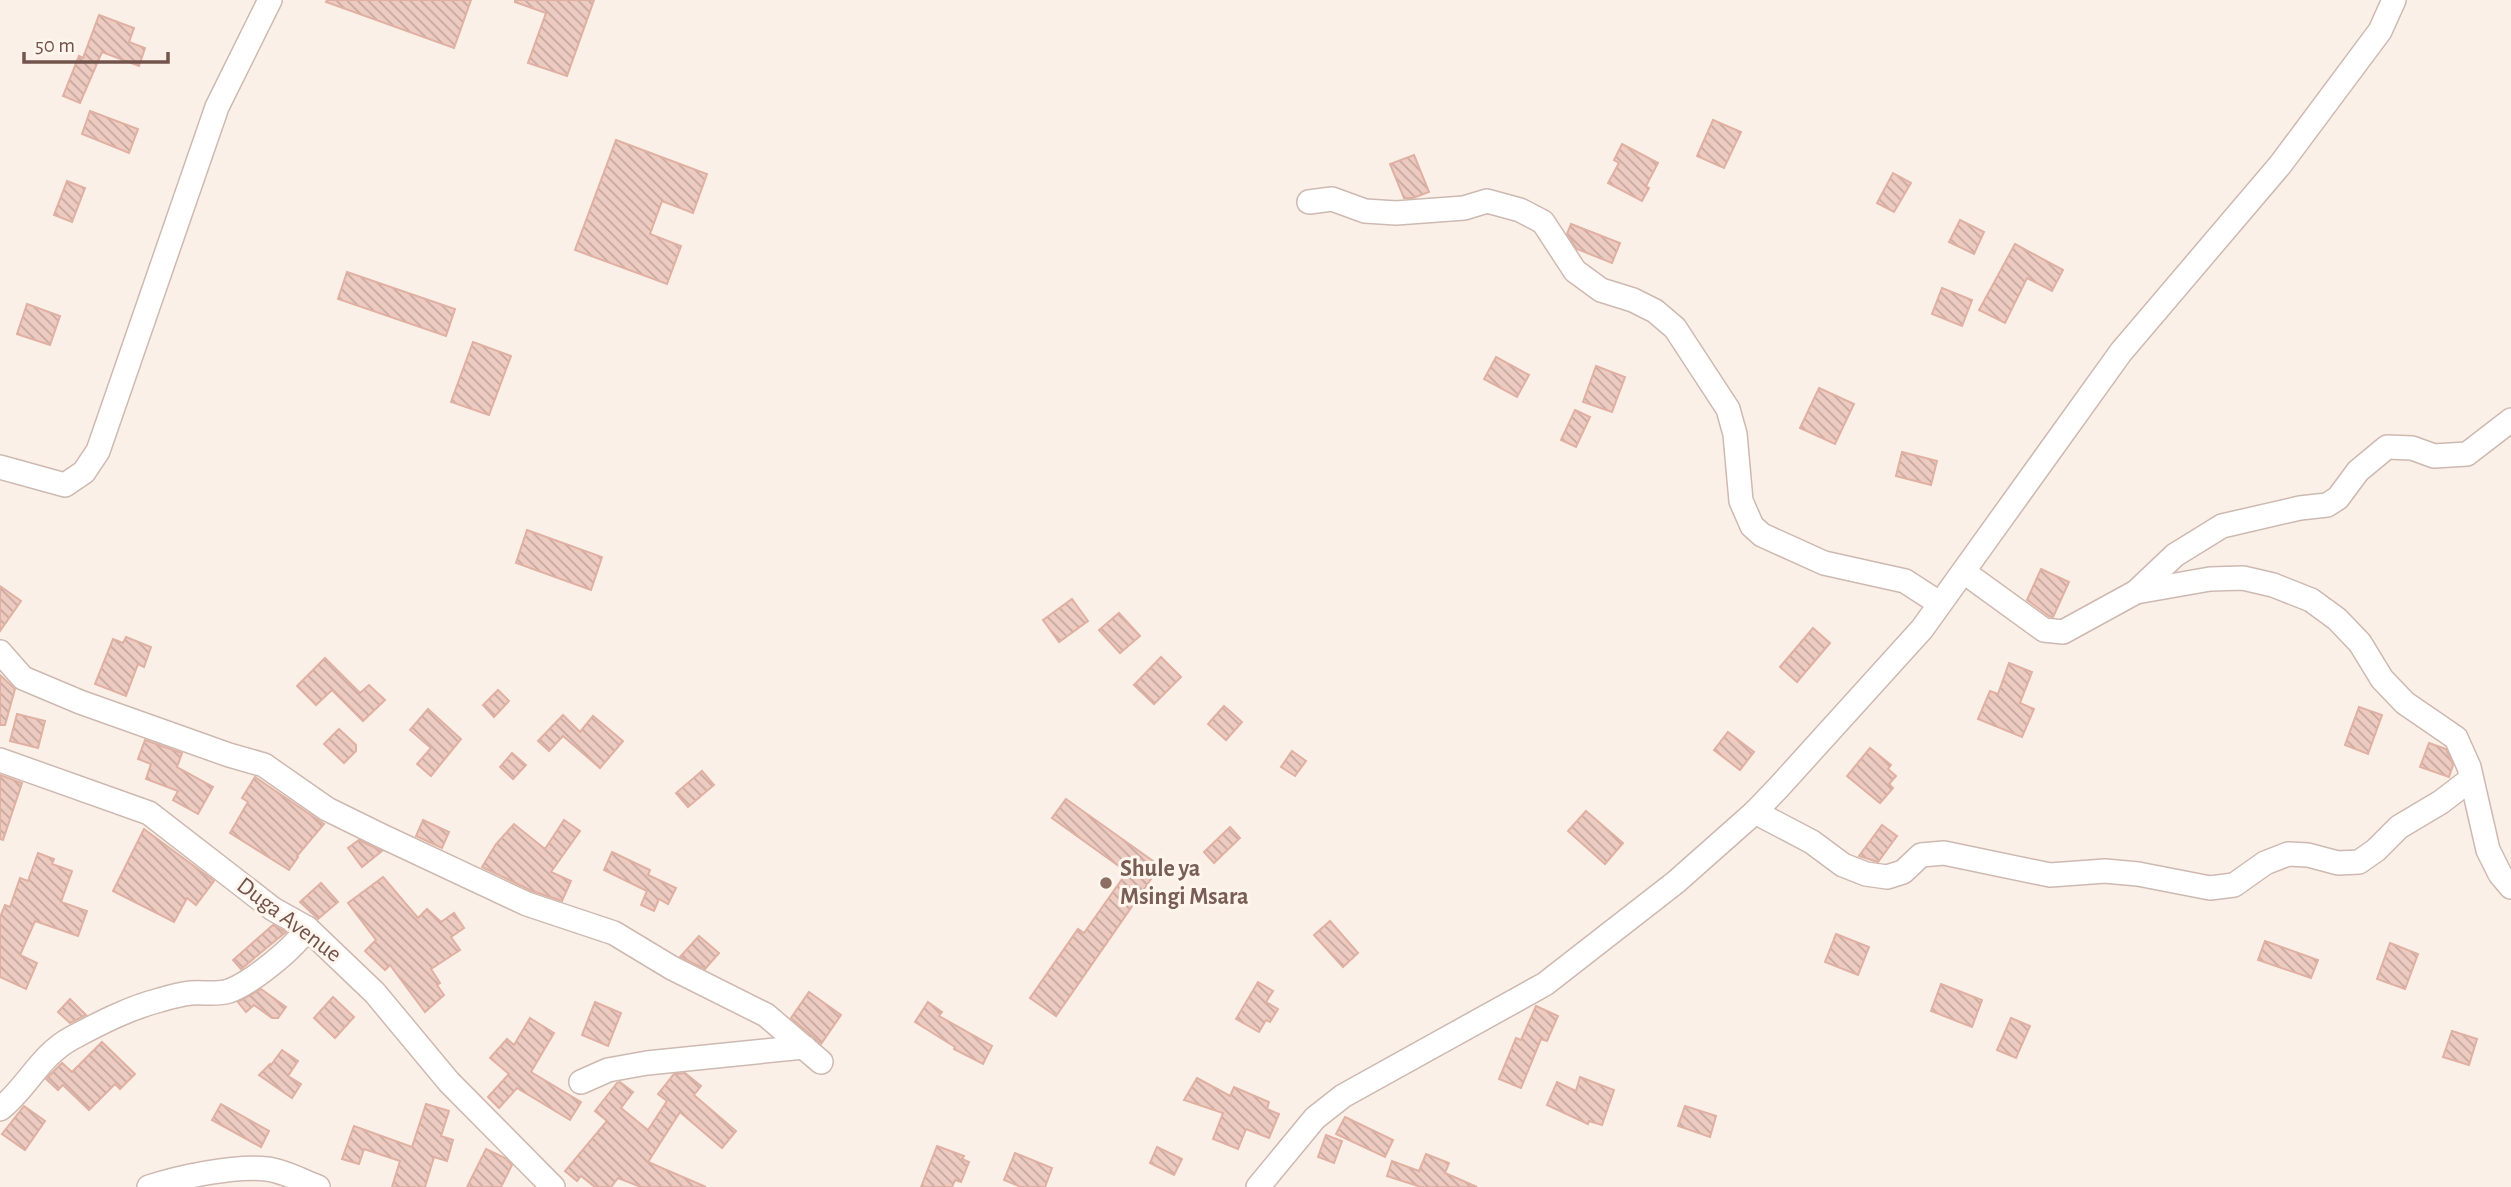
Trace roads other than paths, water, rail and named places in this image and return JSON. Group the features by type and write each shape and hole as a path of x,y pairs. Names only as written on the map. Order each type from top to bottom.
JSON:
{"street":[{"path":"3,474 65,485 84,472 98,451 217,107 270,0"},
{"path":"1258,1187 1315,1118 1343,1096 1545,984 1676,882 1755,812 1922,629 2121,352 2280,165 2380,31 2394,0"},
{"path":"1309,202 1332,199 1365,211 1396,213 1464,208 1487,201 1520,210 1543,222 1576,271 1601,290 1633,300 1655,311 1675,328 1728,409 1735,434 1741,501 1752,526 1762,535 1824,563 1905,581 1939,603"},
{"path":"1964,572 2043,630 2063,632 2136,592 2175,555 2222,527 2300,508 2327,505 2338,498 2358,471 2387,447 2412,448 2434,456 2467,454 2511,419"},
{"path":"2136,592 2210,579 2243,578 2273,585 2311,600 2337,619 2360,643 2382,679 2405,702 2456,738 2469,767 2488,850 2500,874 2511,887"},
{"path":"0,652 23,678 155,729 264,765 327,809 382,836 527,904 614,933 672,968 766,1015 813,1055 647,1063 608,1070 581,1082"},
{"name":"Duga Avenue","path":"0,760 149,813 273,909 307,928 375,993 449,1082 553,1187"},
{"path":"1755,812 1812,842 1843,865 1866,874 1886,877 1903,872 1921,855 1944,853 2050,875 2105,871 2138,874 2210,888 2234,886 2265,863 2288,854 2308,855 2338,863 2359,862 2376,850 2399,827 2441,802 2471,779"},
{"path":"0,1109 17,1094 51,1051 69,1040 107,1020 161,999 191,993 227,991 259,974 299,940 307,928"},
{"path":"149,1187 167,1181 239,1169 268,1169 318,1187"}],"place":[{"name":"Shule ya Msingi Msara","path":"1106,883"}]}
